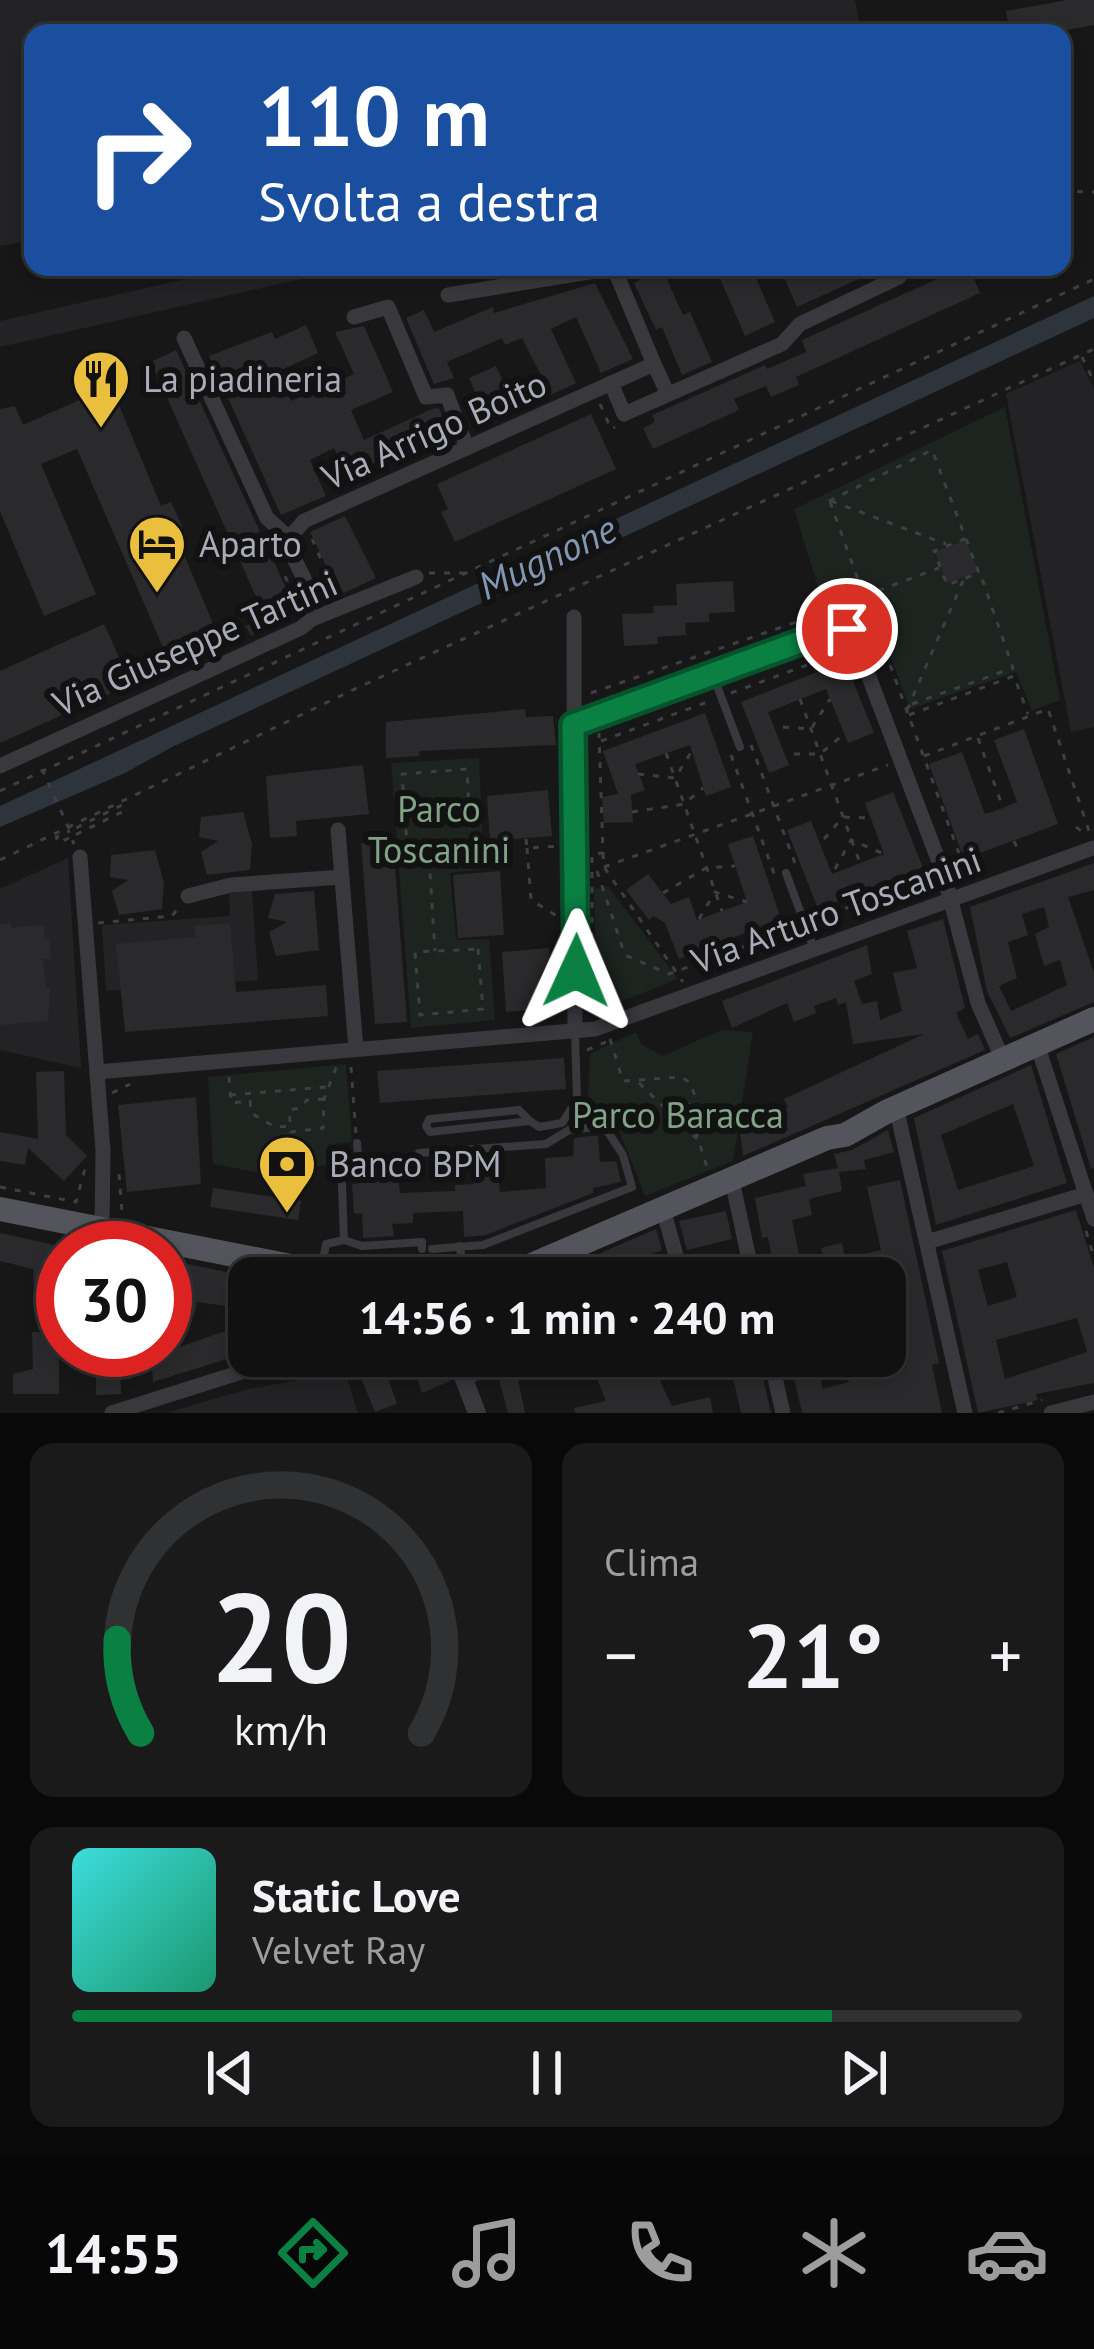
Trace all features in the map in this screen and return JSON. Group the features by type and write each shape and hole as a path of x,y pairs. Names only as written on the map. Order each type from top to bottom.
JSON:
{"main road":[{"path":"550,1257 663,1209 721,1177 860,1128 891,1109 1094,1019"},
{"path":"0,1209 58,1221"},
{"path":"192,1251 228,1257"}],"street":[{"path":"448,295 565,276"},
{"path":"617,276 668,394"},
{"path":"610,383 624,414 782,344 800,324 898,276"},
{"path":"354,317 388,307 426,397 447,395 466,448"},
{"path":"184,338 267,518 290,538 290,550 315,606 312,619"},
{"name":"Via Arrigo Boito","path":"290,538 304,521 654,364"},
{"name":"Via Giuseppe Tartini","path":"0,766 302,628 312,619 416,577"},
{"path":"574,616 575,1031"},
{"path":"573,725 837,629 850,631 951,900 978,1003 1003,1060"},
{"path":"338,830 356,1049"},
{"name":"Via Arturo Toscanini","path":"97,1072 605,1026 1093,848"},
{"path":"80,857 112,1221"},
{"path":"188,896 231,885 341,877"},
{"path":"1037,1044 1094,1219"},
{"path":"891,1109 965,1413"},
{"path":"721,1177 746,1257"},
{"path":"927,1242 1086,1195"},
{"path":"663,1209 676,1257"},
{"path":"112,1413 228,1376"},
{"path":"463,1377 477,1413"},
{"path":"775,1377 783,1413"},
{"path":"1051,1413 1094,1402"}],"lane":[{"path":"712,674 740,747"},
{"path":"786,873 814,950"},
{"path":"419,1153 546,1144 571,1115 577,1100 575,1031"},
{"path":"323,1257 326,1244 344,1240 362,1246 422,1242 427,1249 483,1245 632,1187 623,1156 604,1126 539,1127 520,1110 427,1122 430,1132 530,1121"},
{"path":"444,1131 446,1151"},
{"path":"344,1240 341,1160 358,1157 357,1143"},
{"path":"459,1246 462,1257"},
{"path":"465,1381 475,1377"}],"path":[{"path":"0,791 1094,279"},
{"path":"68,829 1094,349"},
{"path":"1081,355 1094,382"},
{"path":"599,403 610,429 630,421"},
{"path":"829,501 932,450 1029,716"},
{"path":"829,501 948,545"},
{"path":"829,501 864,596"},
{"path":"264,531 296,602"},
{"path":"308,532 343,609"},
{"path":"967,538 934,550 940,567 947,585 980,573"},
{"path":"856,610 864,596 940,567"},
{"path":"416,577 447,570 469,574"},
{"path":"907,713 965,578"},
{"path":"590,694 831,610 856,610 880,637 964,867 955,871"},
{"path":"866,641 880,637"},
{"path":"599,742 848,650"},
{"path":"912,704 1013,668"},
{"path":"907,713 1014,676"},
{"path":"800,699 860,863"},
{"path":"811,729 830,700"},
{"path":"923,756 1048,709 1091,838 1076,827"},
{"path":"594,871 625,955 669,974 679,970 604,867 597,726"},
{"path":"784,727 811,729"},
{"path":"746,731 802,882"},
{"path":"586,738 599,734"},
{"path":"794,754 820,754 844,734"},
{"path":"977,736 1003,808"},
{"path":"725,739 780,890"},
{"path":"675,778 692,751"},
{"path":"666,753 722,911"},
{"path":"594,871 901,760"},
{"path":"467,769 471,854 429,857 408,859 402,774 467,769"},
{"path":"43,770 68,829"},
{"path":"638,774 675,778"},
{"path":"632,812 684,804 704,788"},
{"path":"0,860 122,805 124,811 83,831"},
{"path":"843,817 871,818"},
{"path":"824,839 843,817"},
{"path":"526,838 531,900 576,928"},
{"path":"851,840 884,854"},
{"path":"835,869 851,840"},
{"path":"1014,841 1017,848"},
{"path":"527,848 562,846"},
{"path":"592,1011 592,854 603,853"},
{"path":"429,857 435,951"},
{"path":"663,893 706,868 735,866"},
{"path":"715,892 747,902"},
{"path":"699,919 715,892"},
{"path":"84,925 172,916 188,896"},
{"path":"478,949 483,1009 420,1015 416,952 435,951 478,949"},
{"path":"610,1040 622,1081 680,1077 691,1083 694,1094 688,1107 698,1140"},
{"path":"324,1099 307,1100 290,1110 291,1132 323,1128 328,1087 338,1064 351,1063 357,1143"},
{"path":"229,1073 231,1103 250,1101 251,1114 275,1127 290,1126"},
{"path":"112,1093 137,1081"},
{"path":"637,1082 698,1140 721,1177"},
{"path":"230,1095 328,1087"},
{"path":"112,1221 118,1160"},
{"path":"0,1186 69,1221"}],"shaded area":[{"path":"0,0 855,0 859,24 24,24 24,242 0,246"},
{"path":"199,276 315,276 0,347 0,321"},
{"path":"1080,361 1094,389 1094,727 1071,732 1006,394"},
{"path":"68,858 81,1068 0,1050 0,889"},
{"path":"252,891 258,980 106,991 102,925 230,916 229,893"},
{"path":"316,1377 347,1377 358,1413 166,1413 248,1389"}],"green space":[{"path":"1005,407 1060,700 1032,711 1016,672 910,709 866,591 824,607 794,509"},
{"name":"Parco Toscanini","path":"479,758 484,869 450,873 456,940 489,939 495,1020 411,1028 391,763"},
{"path":"608,886 678,979 597,1011 594,889"},
{"name":"Parco Baracca","path":"721,1030 753,1032 733,1161 645,1196 619,1130 588,1096 590,1054 636,1032 641,1044 663,1056"},
{"path":"346,1064 352,1142 328,1145 327,1165 261,1173 213,1164 208,1077"}],"water":[{"name":"Mugnone","path":"1094,296 1094,318 125,773 0,827 0,806"}],"building":[{"path":"1094,0 1094,25 1071,29 1071,24 1008,24 1006,11"},
{"path":"648,276 665,276 683,315 690,312 712,362 682,375 662,327 656,330 634,283"},
{"path":"719,276 755,276 775,322 745,336"},
{"path":"786,276 865,276 797,307"},
{"path":"944,276 980,276 974,279 980,293 796,377 799,385 771,397 766,386 734,399 739,410 653,449 643,428 655,422 652,415 806,352 802,340"},
{"path":"595,283 633,359 601,373 576,317 551,329 576,383 551,395 522,338 505,345 502,338 447,362 454,378 434,384 406,318 424,310 434,332 493,307 494,313"},
{"path":"306,325 318,353 277,372 291,401 354,374 335,332 364,326 393,392 351,410 364,440 439,408 448,432 346,475 334,448 310,460 326,496 281,515 209,356 272,332 275,339"},
{"path":"176,350 298,614 251,636 246,626 265,617 151,362"},
{"path":"496,366 515,408 488,421 469,378"},
{"path":"111,386 161,506 171,502 183,528 174,531 220,640 169,661 77,449 41,464 96,594 44,616 0,511 0,409 15,406 23,425"},
{"path":"591,414 616,469 455,542 441,512 448,509 437,484"},
{"path":"345,516 376,578 340,595 310,532"},
{"path":"966,540 978,572 947,583 935,552"},
{"path":"733,581 735,612 709,613 709,622 685,623 686,635 657,637 658,644 624,646 622,614 654,613 653,606 677,605 676,584"},
{"path":"104,624 131,684 0,743 0,671"},
{"path":"845,661 874,733 848,743 826,689 768,712 789,765 769,773 741,702"},
{"path":"525,709 526,717 553,716 556,745 419,751 419,756 386,758 386,722"},
{"path":"705,713 731,787 706,796 690,745 635,764 645,790 631,795 633,822 604,823 602,797 618,794 603,751"},
{"path":"1024,729 1058,824 964,859 929,764 962,752 985,814 1003,808 1017,802 994,740"},
{"path":"363,765 369,814 296,821 297,836 270,838 266,776"},
{"path":"548,790 552,836 490,841 487,796"},
{"path":"893,792 923,868 818,909 787,830 811,821 832,874 884,854 865,803"},
{"path":"243,812 252,844 250,870 207,875 201,852 218,841 199,837 201,817"},
{"path":"753,836 781,919 679,959 665,923 654,916 649,920 626,890 648,874 671,904 689,897 697,920 747,902 728,844"},
{"path":"393,841 407,1022 375,1024 361,843"},
{"path":"155,850 164,883 162,909 119,915 112,891 128,880 110,877 111,855"},
{"path":"1094,863 1094,890 1068,897 1094,973 1094,1002 1010,1038 987,991 970,907","holes":["1044,907 1049,927 1035,934 1044,966 1060,960 1067,985 1011,1011 999,986 1017,978 1008,942 1028,935 1022,914"]},
{"path":"500,871 504,935 458,938 453,875"},
{"path":"314,891 319,950 276,956 269,932 287,922 268,918 275,894"},
{"path":"943,919 965,1008 956,1013 968,1039 978,1034 985,1050 743,1156 740,1131 788,1107 784,1099 924,1034 853,1044 846,1002 838,1005 836,998 814,1006 816,1013 794,1022 787,1003 732,1028 722,1001 867,945 872,974 854,981 862,1004 877,1001 880,1020 902,1011 893,973 917,968 907,931"},
{"path":"11,923 11,928 44,925 51,959 43,959 46,988 50,987 48,1021 0,1025 0,924"},
{"path":"230,923 236,992 326,985 328,1016 125,1032 116,944 196,937 194,926"},
{"path":"549,948 553,1009 506,1012 502,952"},
{"path":"1094,1037 1094,1168 1091,1169 1056,1054"},
{"path":"564,1058 566,1089 380,1103 377,1071"},
{"path":"1031,1065 1067,1183 936,1225 914,1118","holes":["1013,1104 1034,1166 958,1190 941,1135"]},
{"path":"64,1071 66,1135 87,1156 64,1181 28,1148 25,1165 0,1161 0,1132 38,1139 36,1072"},
{"path":"196,1097 201,1184 127,1192 118,1105"},
{"path":"888,1130 894,1152 864,1160 866,1169 839,1172 842,1191 809,1199 812,1215 792,1220 799,1254 772,1257 768,1237 762,1238 755,1198 806,1186 803,1174 838,1168 834,1154 852,1150"},
{"path":"598,1136 600,1162 616,1161 621,1182 593,1188 593,1193 486,1235 464,1237 463,1211 413,1213 413,1223 392,1224 394,1236 363,1238 362,1214 354,1213 352,1184 372,1182 371,1164 397,1162 400,1193 455,1191 455,1185 474,1184 473,1167 497,1164 500,1192 546,1188 545,1158 573,1156 574,1138"},
{"path":"900,1180 939,1363 932,1365 942,1413 802,1413 794,1377 820,1377 823,1389 849,1382 848,1377 906,1377 906,1257 850,1257 881,1250 867,1187"},
{"path":"213,1188 301,1201 298,1220 210,1207"},
{"path":"1076,1210 1094,1268 1094,1383 1036,1394 1038,1400 978,1413 942,1251","holes":["1007,1262 1017,1297 988,1306 978,1270","1077,1318 1087,1352 1005,1379 996,1340"]},
{"path":"726,1211 732,1239 687,1250 679,1221"},
{"path":"656,1229 662,1250 644,1257 594,1256"},
{"path":"0,1233 36,1241 36,1286 33,1269 0,1261"},
{"path":"842,1243 845,1257 823,1257 821,1248"},
{"path":"192,1265 228,1272 228,1306 197,1302 195,1313"},
{"path":"228,1330 228,1359 192,1370 192,1342"},
{"path":"32,1332 36,1332 36,1377 59,1377 59,1394 13,1394 13,1374 33,1369"},
{"path":"96,1377 121,1377 121,1394 96,1395"},
{"path":"361,1377 388,1377 397,1404 375,1412"},
{"path":"417,1377 448,1377 450,1381 422,1393"},
{"path":"517,1377 525,1413 508,1413 499,1379"},
{"path":"596,1377 669,1377 660,1381 672,1406 710,1397 713,1413 575,1413 574,1408 606,1401"},
{"path":"733,1377 763,1377 771,1413 741,1413"}],"place":[{"name":"La piadineria","path":"101,430"},
{"name":"Aparto","path":"157,595"},
{"name":"Banco BPM","path":"287,1215"}],"route":[{"path":"576,971 573,725 830,631 847,629"}]}
